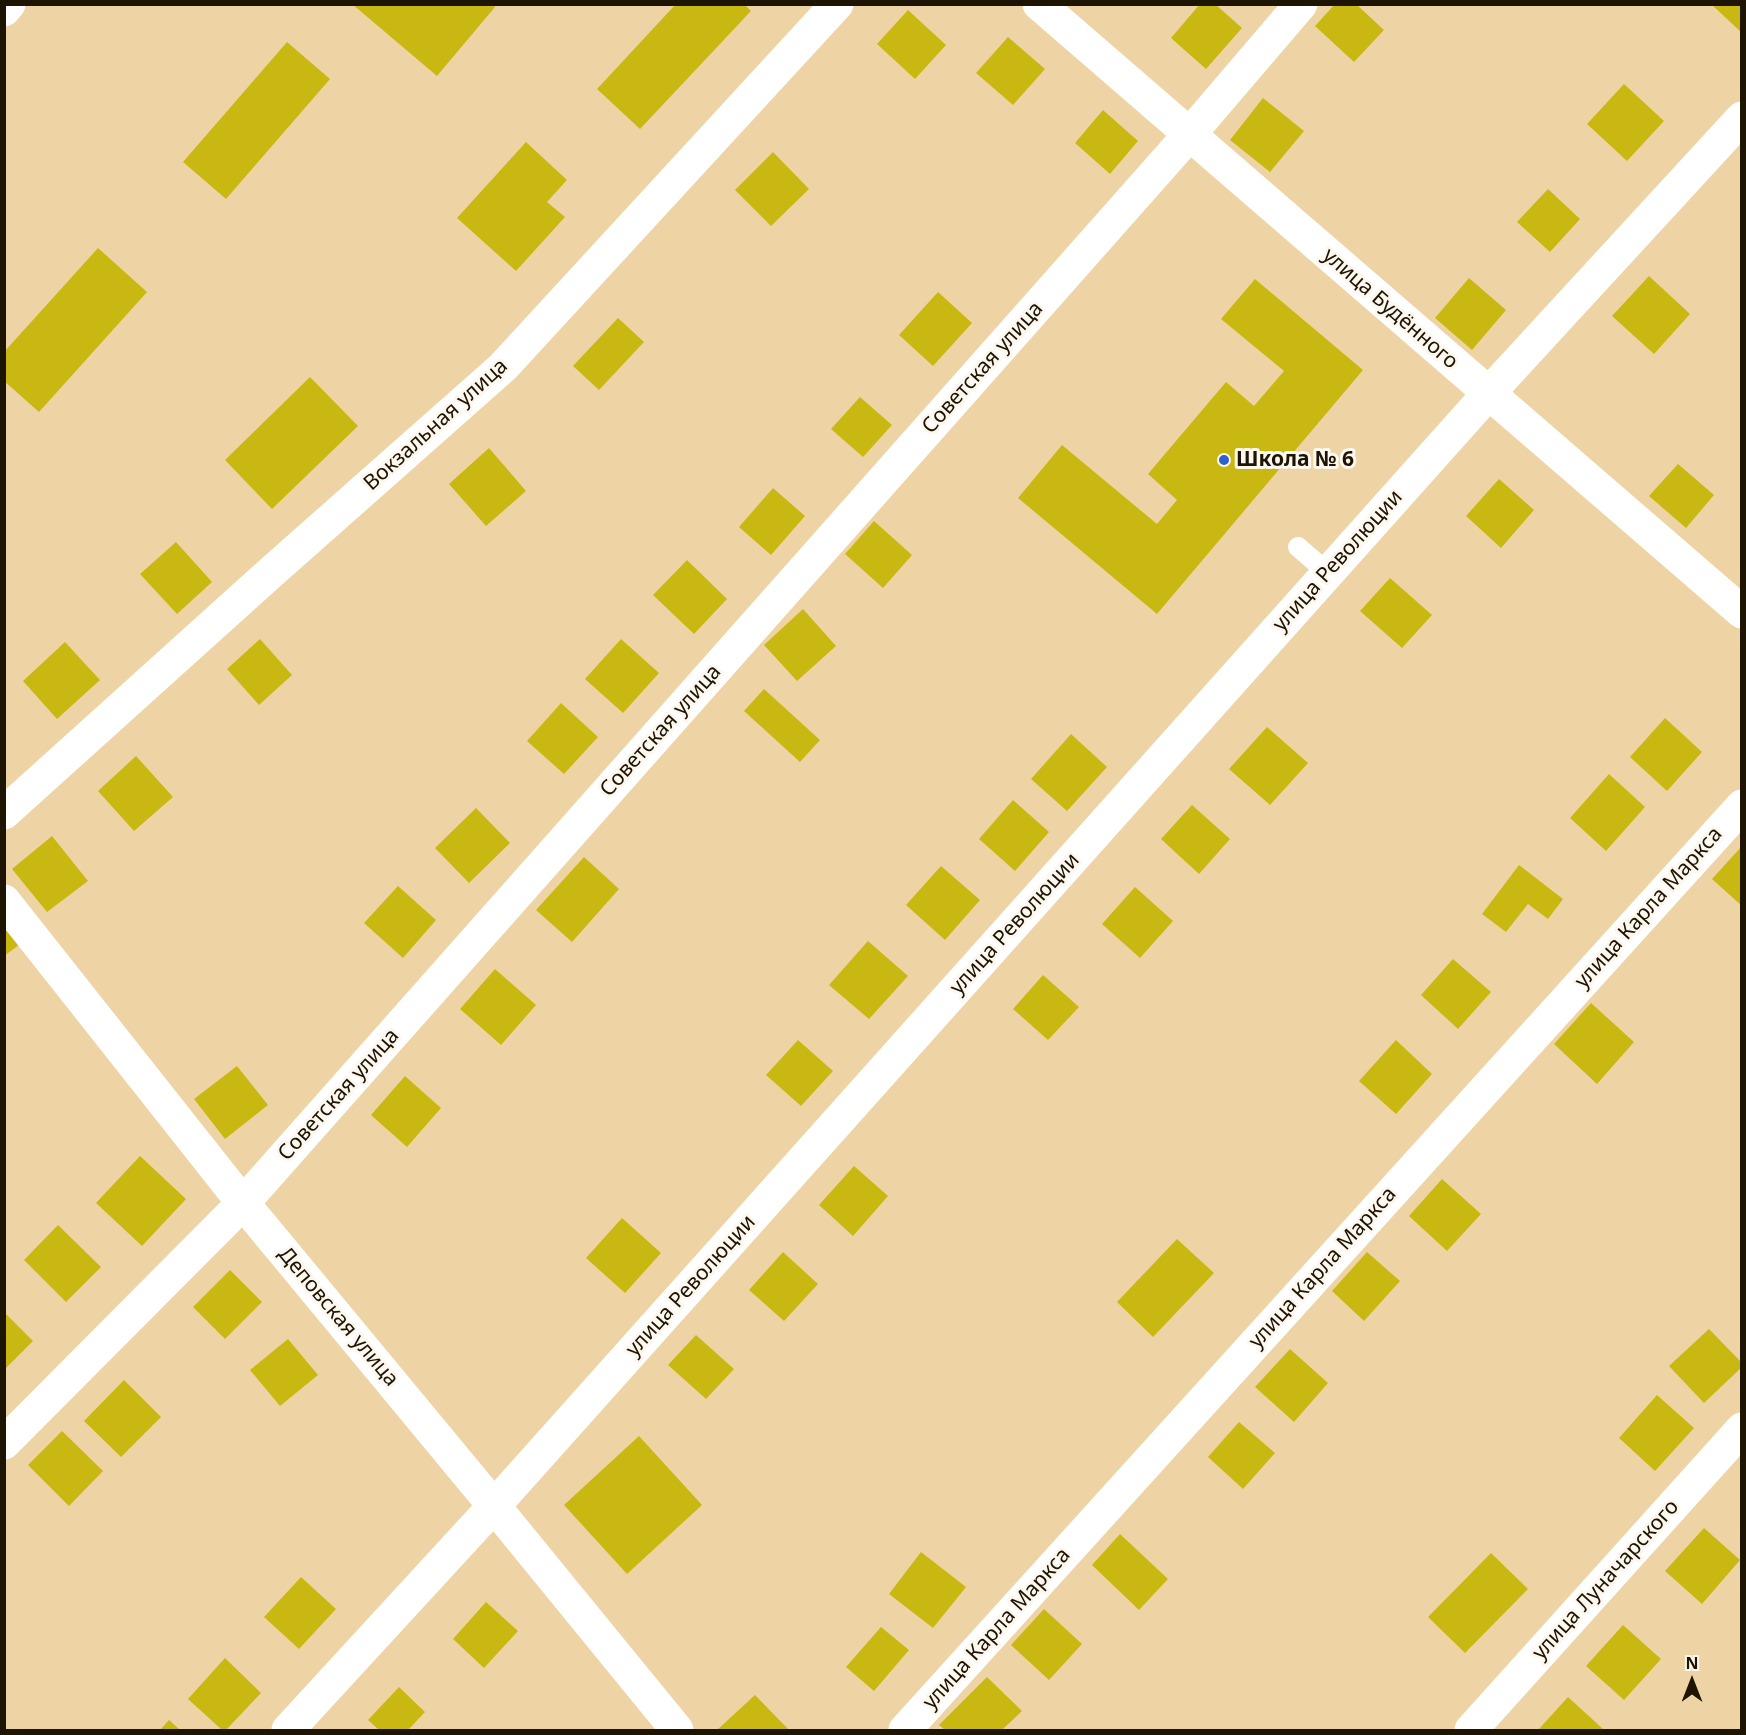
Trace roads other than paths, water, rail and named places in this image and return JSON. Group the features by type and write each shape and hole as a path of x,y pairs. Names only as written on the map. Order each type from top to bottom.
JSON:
{"street":[{"path":"4,9 9,4"},
{"name":"Вокзальная улица","path":"4,813 268,574 503,367 837,4"},
{"name":"улица Будённого","path":"1039,4 1742,612"},
{"name":"Советская улица","path":"4,1443 243,1203 1189,135 1301,4"},
{"name":"улица Революции","path":"288,1731 494,1506 1488,394 1742,118"},
{"name":"улица Карла Маркса","path":"905,1731 1742,806"},
{"name":"Деповская улица","path":"4,901 243,1203 677,1731"},
{"name":"улица Луначарского","path":"1472,1731 1742,1429"}],"lane":[{"path":"1298,548 1328,573"}],"place":[{"name":"Школа № 6","path":"1224,460"}]}
